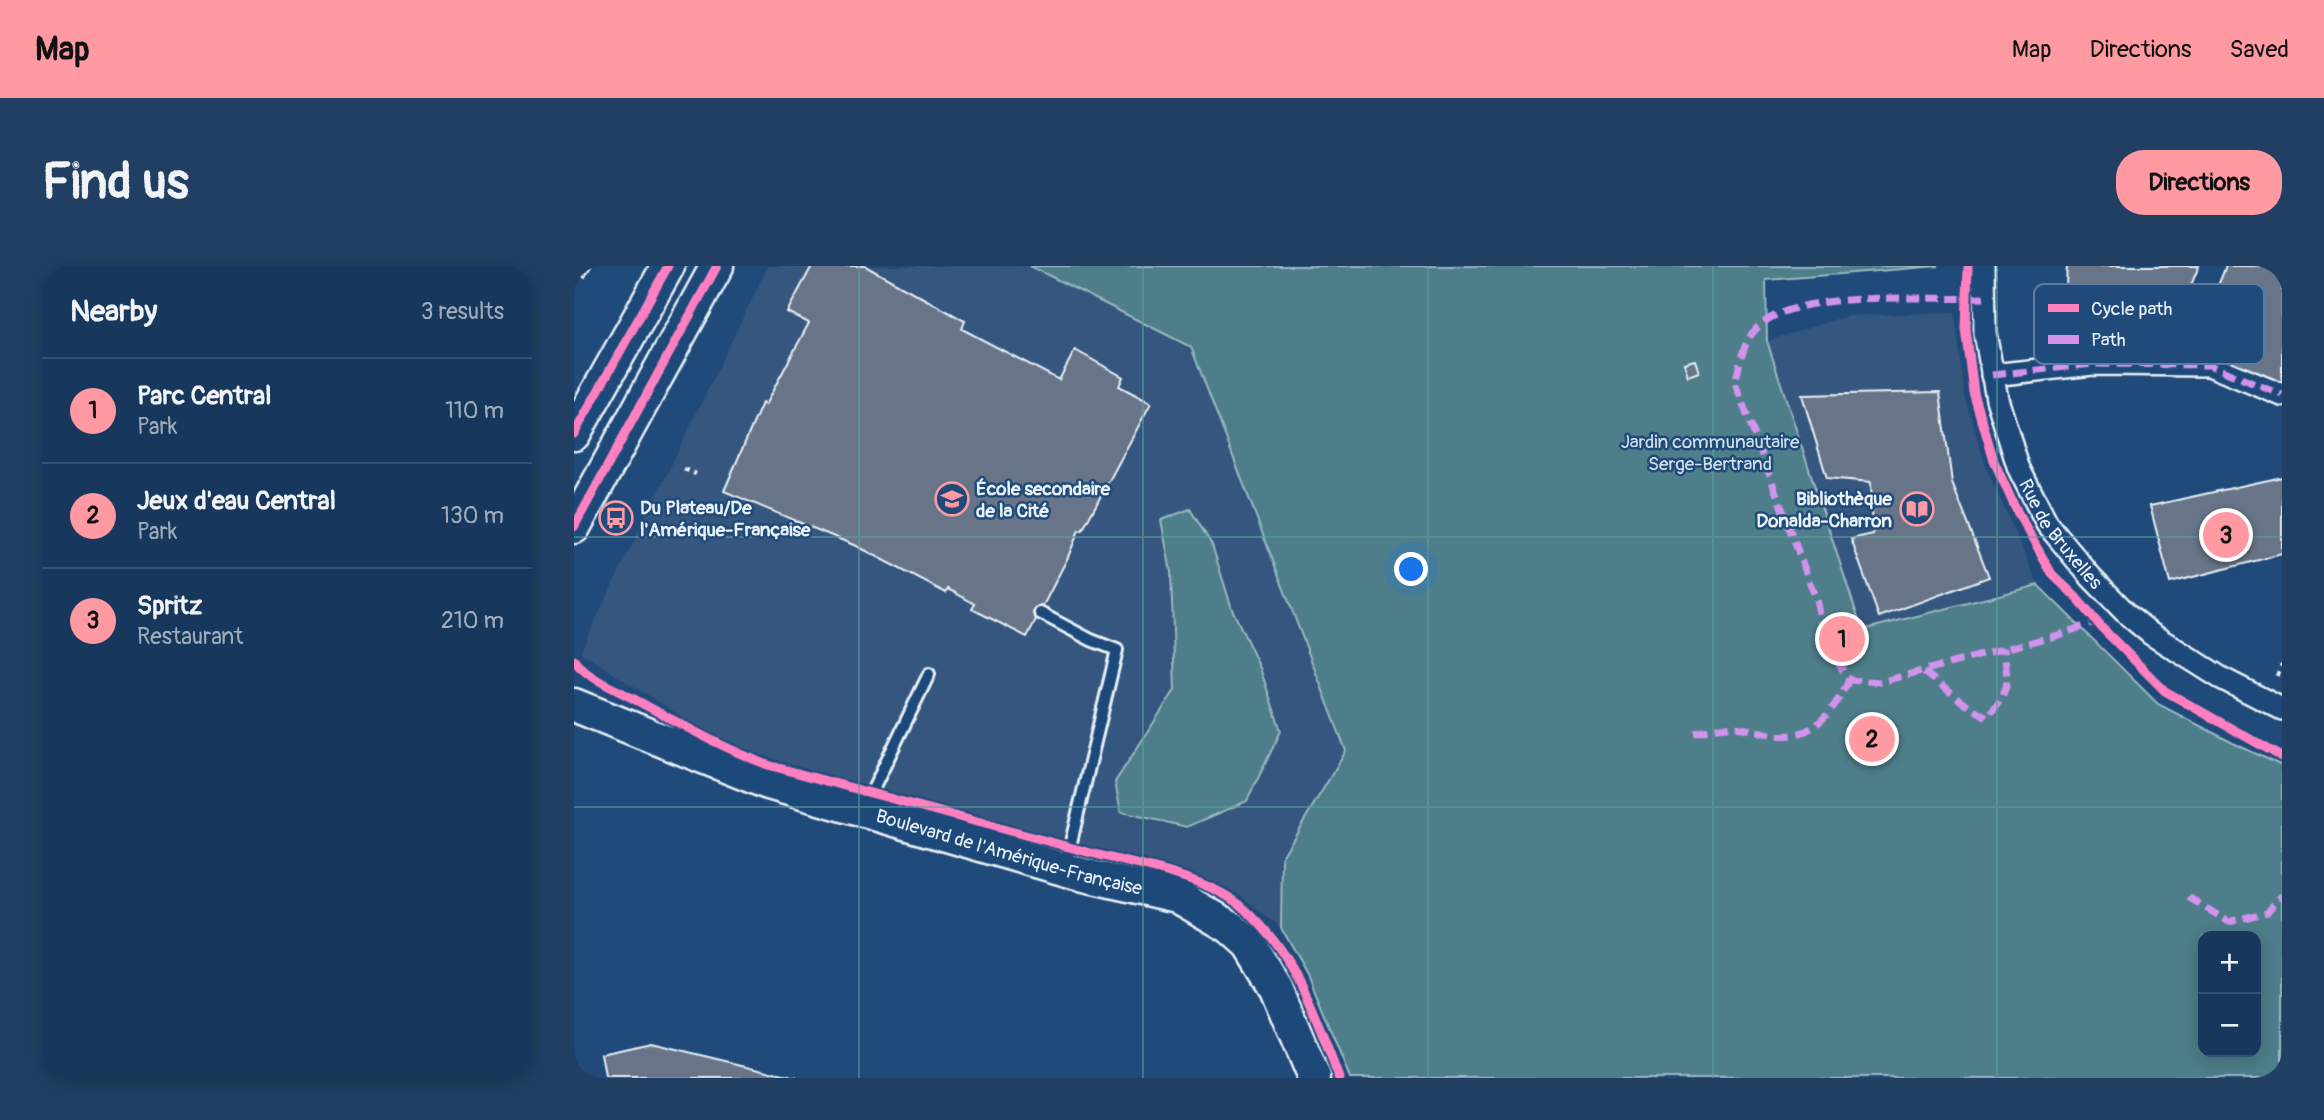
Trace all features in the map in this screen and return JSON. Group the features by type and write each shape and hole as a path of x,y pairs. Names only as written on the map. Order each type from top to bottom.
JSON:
{"street":[{"path":"574,435 668,266"},
{"path":"574,527 717,266"},
{"name":"Rue de Bruxelles","path":"1984,266 1984,332 1997,398 2019,469 2047,524 2066,549 2127,614 2151,634 2221,678 2282,709"},
{"path":"1992,375 2093,364 2209,365 2282,395"},
{"name":"Boulevard de l'Amérique-Française","path":"574,687 622,723"},
{"name":"Boulevard de l'Amérique-Française","path":"574,705 768,783 1065,869 1177,896 1230,927 1249,944 1276,988 1314,1078"}],"lane":[{"path":"1040,613 1091,640 1117,650 1065,869"},
{"path":"863,811 929,674"}],"path":[{"path":"684,469 696,474"},
{"path":"2277,676 2282,664"}],"shaded area":[{"name":"École secondaire de la Cité","path":"768,266 1030,266 1191,347 1346,751 1282,857 1281,928 1240,895 1196,876 885,794 723,743 580,652"},
{"path":"1955,312 1964,393 1986,467 2038,585 1862,630 1767,341 1846,316"}],"green space":[{"name":"Jardin communautaire Serge-Bertrand","path":"1030,266 1939,266 1766,280 1767,341 1862,630 2038,585 2158,704 2282,766 2282,1078 1350,1078 1307,974 1281,928 1282,857 1346,751 1191,347"},
{"path":"1190,509 1212,545 1232,609 1260,668 1281,731 1247,801 1187,827 1121,812 1115,782 1175,690 1171,572 1161,520"}],"building":[{"path":"574,266 591,266 585,277 574,271"},
{"path":"812,266 865,266 965,321 962,329 1059,380 1075,350 1123,377 1119,386 1151,403 1082,531 1079,530 1027,637 972,609 975,604 948,589 946,593 856,546 724,491 762,403 765,405 809,323 787,312"},
{"path":"2067,266 2199,266 2192,284 2066,284"},
{"path":"2226,266 2282,266 2282,382 2233,364 2264,364 2264,284 2219,284"},
{"path":"1695,360 1699,372 1688,376 1684,363"},
{"name":"Bibliothèque Donalda-Charron","path":"1940,392 1952,483 1989,577 1879,617 1851,539 1873,534 1871,482 1827,478 1802,395"},
{"path":"2282,477 2282,554 2170,583 2150,506"},
{"path":"651,1043 797,1078 605,1078 601,1054"}],"marked path":[{"path":"1984,298 1864,299 1800,307 1775,316 1756,329 1745,347 1735,383 1816,599 1825,642 1849,680 1880,682 2058,635 2096,622"},
{"path":"1992,375 2093,364 2209,365 2282,395"},
{"path":"1924,672 1965,704 1987,717 2005,691 2007,679 2004,648"},
{"path":"1695,733 1728,727 1776,735 1801,733 1821,721 1837,702 1849,680"},
{"path":"2188,897 2229,922 2267,912 2282,895"}],"cycle path":[{"path":"574,434 668,266"},
{"path":"574,527 717,266"},
{"path":"1968,266 1966,329 1974,393 1994,461 2018,514 2052,574 2165,691 2282,757"},
{"path":"574,660 600,682 716,742 768,765 1169,873 1208,886 1225,895 1259,923 1289,963 1311,1007 1339,1078"}],"place":[{"name":"École secondaire de la Cité","path":"952,499"},
{"name":"Bibliothèque Donalda-Charron","path":"1917,509"},
{"name":"Du Plateau/De l'Amérique-Française","path":"616,518"},
{"name":"Spritz","path":"2226,535"},
{"name":"Parc Central","path":"1842,639"},
{"name":"Jeux d'eau Central","path":"1872,739"}]}
